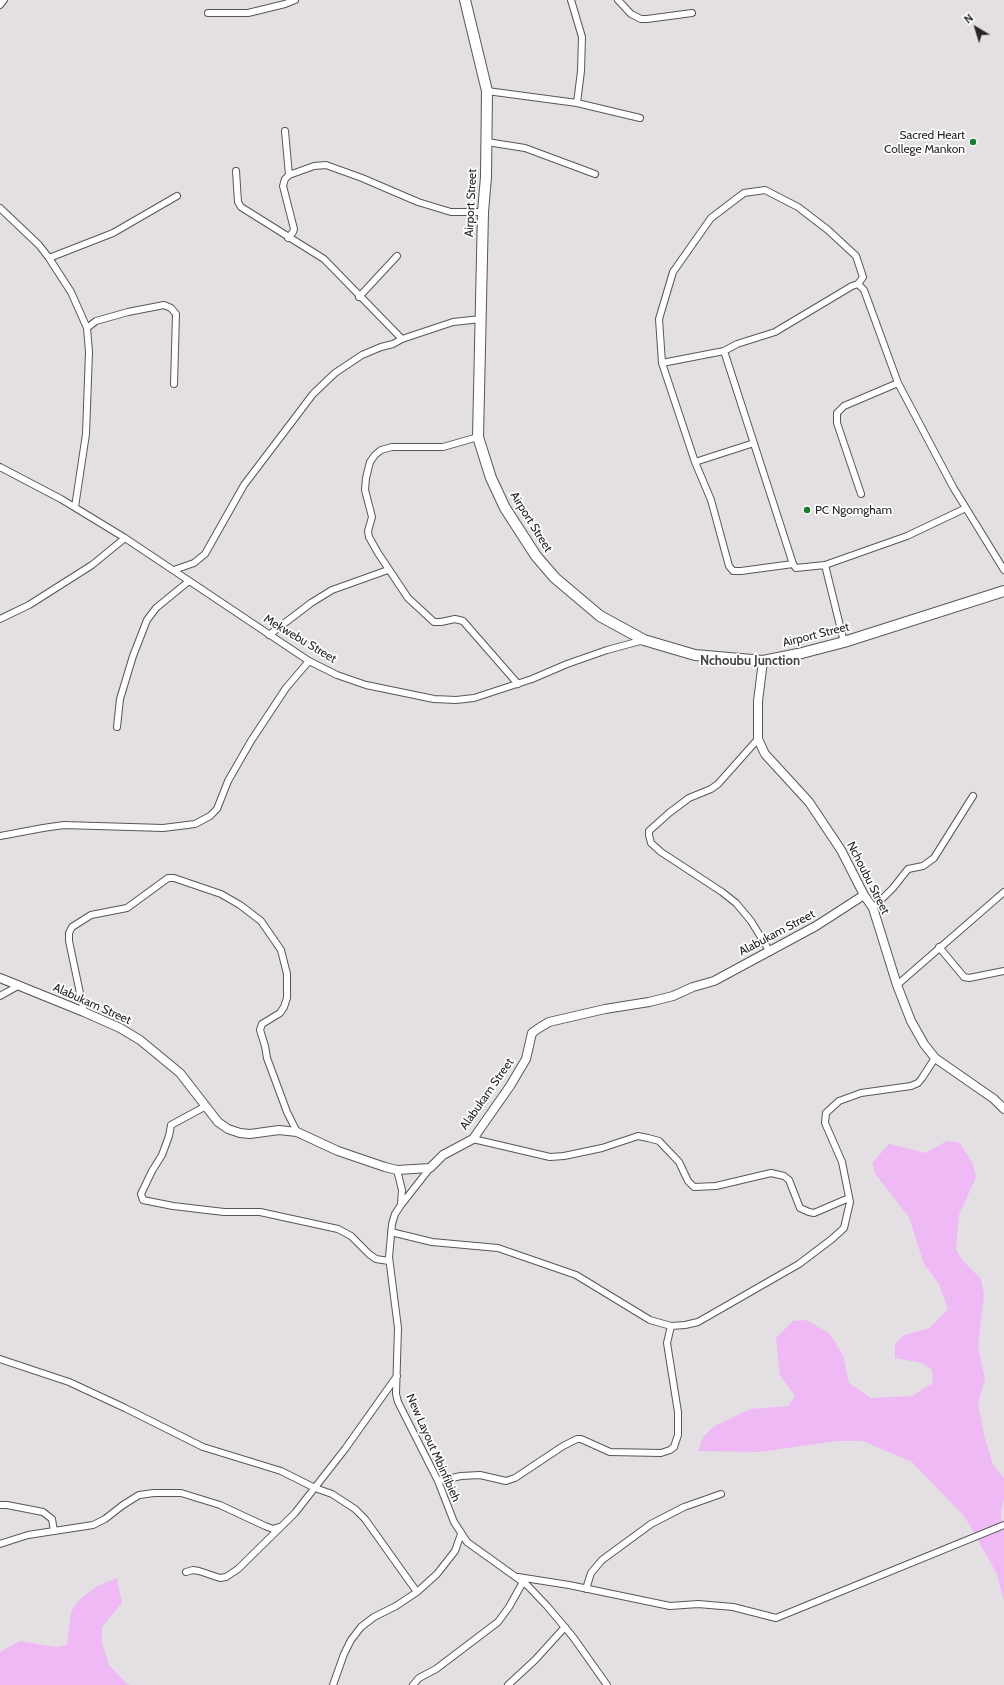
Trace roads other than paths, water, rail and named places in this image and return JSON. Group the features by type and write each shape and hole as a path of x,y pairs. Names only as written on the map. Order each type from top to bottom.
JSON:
{"highway":[{"name":"Airport Street","path":"465,0 487,92 487,142 483,212 478,437 491,478 505,508 536,556 555,578 600,616 644,640 695,655 763,661 844,642 1004,591"}],"street":[{"path":"0,4 4,0"},
{"path":"208,13 248,13 295,0"},
{"path":"571,0 582,37 578,103"},
{"path":"618,0 631,14 641,19 692,13"},
{"path":"487,92 578,103 640,118"},
{"path":"285,131 289,175"},
{"path":"487,142 525,148 595,174"},
{"path":"288,238 294,229 283,186 285,179 289,175 314,166 326,165 362,178 418,202 452,212 483,212"},
{"path":"236,170 238,202 241,207 324,260 402,339"},
{"path":"662,363 724,351 737,344 775,332 852,286 858,284 863,277 856,256 828,230 798,207 765,190 744,193 712,218 673,272 659,320 662,363 695,462 711,500 729,566 733,571 741,572 793,564"},
{"path":"48,258 113,233 177,196"},
{"path":"0,208 39,245 71,292 87,328 89,352 86,434 75,507"},
{"path":"359,297 397,256"},
{"path":"858,284 864,290 898,383 953,486 1004,570"},
{"path":"87,328 96,321 128,312 164,305 171,308 176,314 174,384"},
{"path":"174,570 194,563 205,554 244,485 313,394 335,372 362,355 393,344 402,339 453,322 481,319"},
{"path":"724,351 793,564 796,568 825,565 907,536 966,508"},
{"path":"862,494 837,423 837,413 844,406 898,383"},
{"path":"478,437 443,447 392,447 381,450 375,454 370,462 366,478 365,490 372,517 368,531 388,570 408,598 434,622 441,622 455,618 463,621 518,684"},
{"path":"695,462 754,443"},
{"name":"Mekwebu Street","path":"0,467 75,507 125,538 309,661 337,675 366,685 434,699 456,700 474,698 518,684 587,657 644,640"},
{"path":"0,619 30,605 92,565 125,538"},
{"path":"825,565 844,642"},
{"path":"270,635 311,603 332,590 388,570"},
{"path":"117,726 120,699 133,656 147,620 156,608 190,581"},
{"path":"0,836 64,825 163,828 195,824 210,816 217,809 228,781 250,740 286,688 309,661"},
{"name":"Nchoubu Street","path":"763,661 758,701 758,739 765,754 809,802 841,850 864,896 873,908 897,985 911,1021 924,1044 935,1058 994,1100 1004,1109"},
{"path":"758,739 718,784 711,789 689,798 668,813 649,831 649,835 651,842 661,852 722,892 736,903 751,921 770,952"},
{"path":"873,908 893,888 908,869 923,866 934,858 973,796"},
{"path":"84,1012 69,941 69,933 72,927 92,915 127,908 168,878 174,878 221,894 240,905 261,921 281,950 286,974 287,998 280,1013 262,1024 260,1030 267,1058 287,1112 297,1132"},
{"path":"897,985 1004,892"},
{"name":"Alabukam Street","path":"0,978 84,1012 120,1028 140,1040 180,1073 222,1126 240,1133 250,1134 279,1130 297,1132 338,1151 398,1170 430,1168 443,1155 472,1139 510,1086 526,1059 532,1033 539,1028 549,1022 605,1009 649,1002 673,996 693,987 714,981 816,926 864,896"},
{"path":"939,947 964,977 969,978 1004,971"},
{"path":"0,996 18,986"},
{"path":"391,1232 432,1242 498,1248 576,1275 650,1320 671,1326 698,1322 799,1264 844,1228 848,1215 849,1198 842,1162 825,1123 826,1113 840,1101 861,1093 911,1086 918,1083 935,1058"},
{"path":"206,1106 171,1125 169,1136 162,1155 152,1171 141,1194 143,1200 173,1206 224,1212 260,1212 338,1229 351,1236 376,1259 389,1261"},
{"path":"472,1139 550,1156 564,1156 602,1148 638,1136 659,1141 679,1162 688,1181 694,1187 716,1186 771,1173 784,1176 788,1180 800,1208 809,1212 814,1213 849,1198"},
{"name":"New Layout Mbinfibieh","path":"430,1168 395,1214 391,1232 389,1261 398,1328 396,1394 400,1408 438,1481 454,1522 461,1534 473,1547 523,1582 547,1606 565,1627 608,1685"},
{"path":"398,1170 402,1190 401,1205"},
{"path":"438,1481 461,1476 480,1475 506,1481 577,1439 581,1439 610,1452 661,1453 670,1450 674,1447 678,1435 678,1412 667,1343 671,1326"},
{"path":"0,1359 68,1382 126,1408 202,1447 281,1471 315,1488 332,1494 355,1509 365,1519 417,1592"},
{"path":"186,1572 192,1570 199,1571 213,1577 226,1577 238,1569 279,1527 295,1513 345,1450 396,1376"},
{"path":"0,1544 28,1535 93,1525 105,1519 139,1495 181,1493 220,1505 273,1529 279,1527"},
{"path":"586,1589 591,1573 602,1560 648,1526 684,1507 721,1494"},
{"path":"0,1505 43,1512 52,1519 54,1531"},
{"path":"516,1577 670,1606 698,1604 733,1607 776,1618 1004,1525"},
{"path":"333,1685 344,1654 351,1640 361,1627 374,1617 396,1606 417,1592 437,1574 446,1564 454,1551 461,1534"},
{"path":"413,1685 419,1678 436,1669 498,1622 509,1607 523,1582"},
{"path":"508,1685 535,1660 565,1627"}],"place":[{"name":"Sacred Heart College Mankon","path":"973,142"},
{"name":"PC Ngomgham","path":"807,510"}],"district":[{"name":"Nchoubu Junction","path":"750,661"}]}
